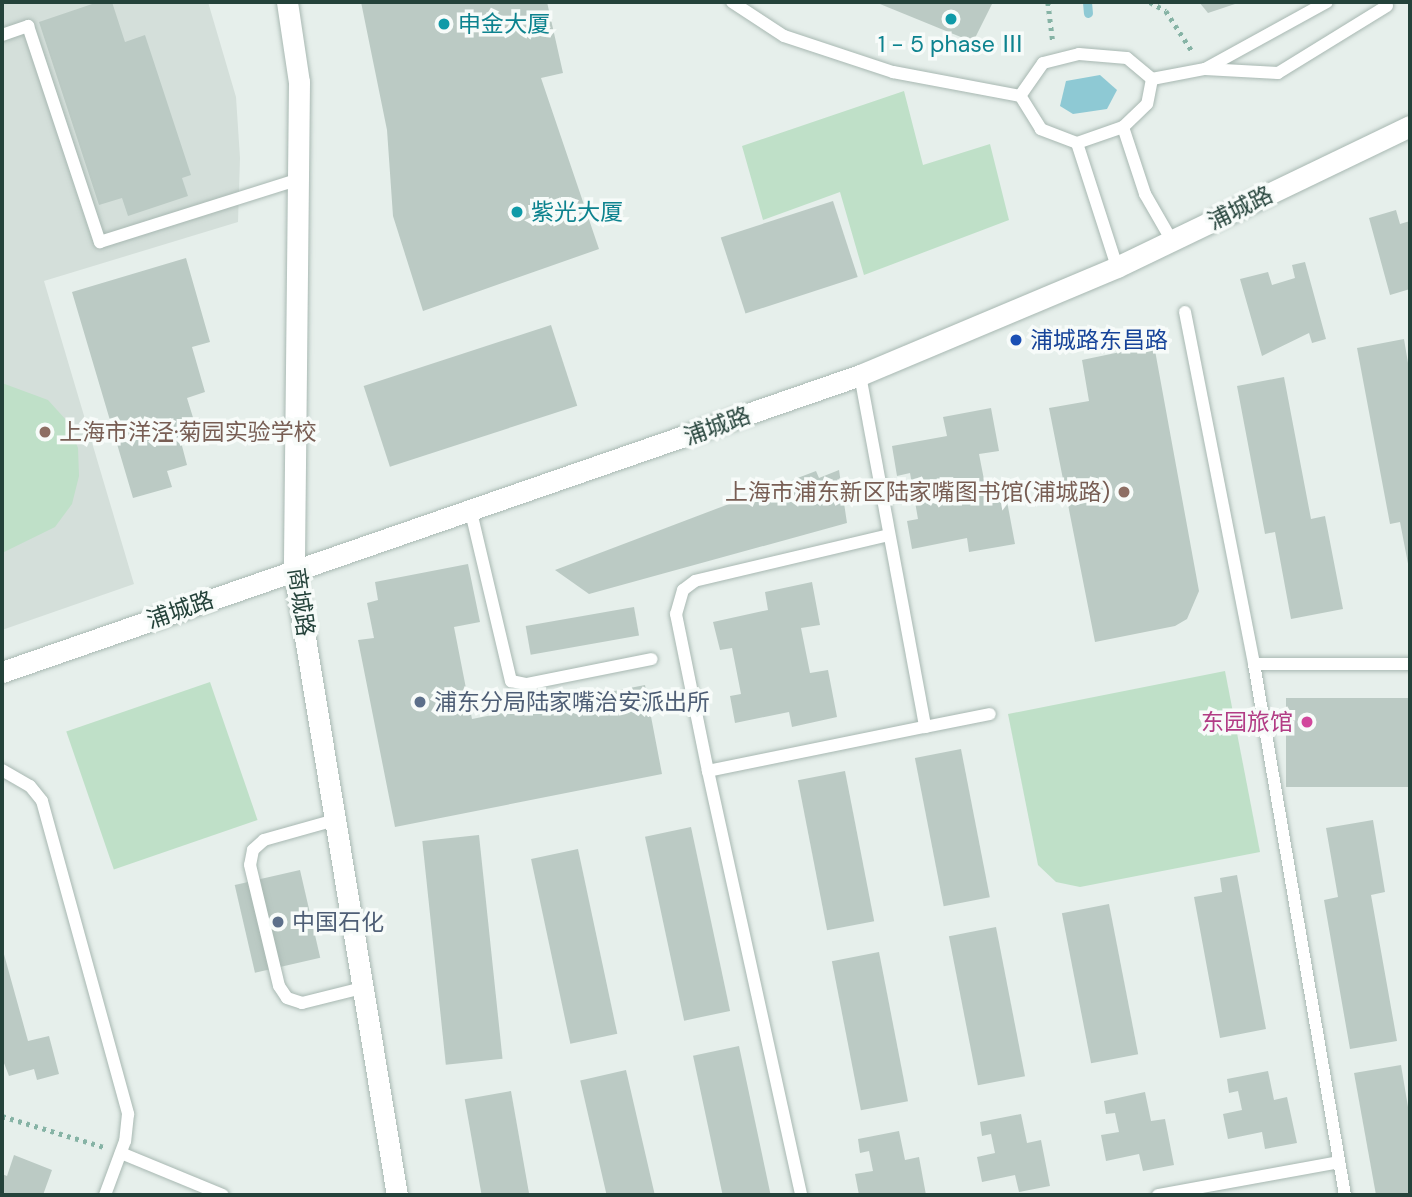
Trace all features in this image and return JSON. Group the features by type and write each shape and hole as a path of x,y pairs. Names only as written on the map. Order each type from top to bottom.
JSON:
{"street":[{"name":"商城路","path":"287,2 299,82 294,571 397,1195"},
{"name":"浦城路","path":"2,672 471,512 860,375 1117,267 1410,126"}],"lane":[{"path":"732,2 784,36 893,72 1020,96 1041,129 1077,143 1123,127 1147,104 1152,79"},
{"path":"1205,69 1327,2"},
{"path":"1152,79 1205,69 1278,73 1387,6"},
{"path":"2,35 28,26 100,242 300,179"},
{"path":"1020,96 1043,63 1079,54 1128,58 1152,79"},
{"path":"1123,127 1145,194 1172,241"},
{"path":"1077,143 1117,267"},
{"path":"1185,312 1254,664 1345,1195"},
{"path":"860,375 925,727"},
{"path":"471,512 511,681 527,684 652,659"},
{"path":"802,1195 676,614 683,590 709,576 889,535"},
{"path":"1254,664 1410,664"},
{"path":"708,771 990,714"},
{"path":"2,770 30,786 42,801 128,1114 121,1153 105,1195"},
{"path":"335,820 264,840 253,850 250,865 279,986 287,998 302,1003 362,988"},
{"path":"121,1153 223,1195"},
{"path":"1158,1195 1339,1162"}],"path":[{"path":"1048,2 1055,60"},
{"path":"1150,2 1166,11 1205,69"},
{"path":"2,1116 121,1153"}],"shaded area":[{"name":"上海市洋泾·菊园实验学校","path":"2,2 208,2 236,97 240,158 238,222 44,281 134,584 2,630"}],"green space":[{"path":"904,91 923,165 990,144 1009,220 864,275 840,192 763,220 742,146"},
{"path":"2,383 48,400 67,421 78,448 79,476 72,504 55,527 2,553"},
{"path":"1225,671 1260,852 1080,887 1056,882 1038,865 1008,714"},
{"path":"210,682 258,820 114,870 66,731"}],"water":[{"path":"1100,75 1117,90 1107,109 1073,114 1060,106 1066,81"}],"building":[{"path":"98,2 112,2 125,42 145,35 191,175 182,178 188,196 128,216 122,198 99,205 39,22"},
{"path":"361,2 547,2 563,73 541,78 599,249 423,311 393,216 387,130"},
{"name":"1 - 5 phase Ⅲ","path":"875,2 993,2 973,42"},
{"path":"1199,2 1241,2 1208,13"},
{"path":"833,201 858,277 745,314 721,237"},
{"path":"1396,210 1400,224 1410,221 1410,289 1390,295 1369,218"},
{"path":"186,258 210,342 192,347 205,392 187,398 199,437 181,442 187,465 167,471 172,487 133,498 72,292"},
{"path":"1305,262 1326,339 1312,343 1309,333 1262,356 1240,279 1268,272 1272,285 1295,278 1292,265"},
{"path":"551,325 577,406 390,467 364,386"},
{"path":"1404,339 1410,375 1409,569 1400,522 1390,524 1357,348"},
{"name":"上海市浦东新区陆家嘴图书馆(浦城路)","path":"1154,345 1199,591 1187,619 1175,626 1095,642 1049,408 1089,401 1082,360"},
{"path":"1284,377 1311,519 1325,516 1343,609 1291,619 1275,532 1265,534 1237,386"},
{"path":"991,408 999,451 979,454 988,500 1006,496 1015,544 969,552 967,538 912,549 907,521 918,519 910,473 897,476 892,446 947,436 943,417"},
{"path":"839,470 847,523 589,594 555,570 816,471 819,478"},
{"name":"浦东分局陆家嘴治安派出所","path":"468,564 480,622 454,627 472,719 645,685 662,774 395,827 358,640 374,638 367,603 378,600 375,582"},
{"path":"812,582 820,625 801,628 810,673 828,670 837,717 792,727 789,712 735,723 730,696 741,694 732,648 720,650 713,622 768,610 765,592"},
{"path":"634,607 639,636 531,655 526,626"},
{"path":"1286,698 1410,698 1410,787 1286,787"},
{"path":"961,749 990,897 944,906 915,758"},
{"path":"845,771 874,921 827,930 798,780"},
{"path":"1373,820 1385,892 1371,895 1397,1041 1350,1049 1324,900 1338,897 1326,828"},
{"path":"691,827 730,1011 684,1021 645,837"},
{"path":"479,835 503,1059 446,1065 422,841"},
{"path":"578,849 617,1034 570,1044 531,859"},
{"name":"中国石化","path":"300,870 320,958 255,973 235,885"},
{"path":"1237,875 1266,1029 1220,1038 1194,897 1222,892 1220,878"},
{"path":"1109,904 1138,1054 1091,1063 1062,913"},
{"path":"996,927 1025,1076 978,1085 949,936"},
{"path":"2,947 28,1041 49,1036 59,1074 37,1080 34,1069 9,1076 2,1058"},
{"path":"879,952 908,1101 861,1110 832,961"},
{"path":"739,1046 771,1195 723,1195 693,1056"},
{"path":"1401,1065 1410,1119 1410,1195 1376,1195 1354,1073"},
{"path":"626,1070 655,1195 607,1195 580,1081"},
{"path":"1268,1071 1274,1100 1287,1097 1297,1143 1265,1149 1262,1132 1228,1139 1223,1114 1242,1110 1238,1091 1229,1093 1227,1079"},
{"path":"511,1091 529,1195 482,1195 465,1099"},
{"path":"1145,1092 1151,1121 1165,1119 1174,1165 1143,1171 1139,1154 1106,1161 1101,1135 1119,1132 1115,1113 1106,1114 1104,1101"},
{"path":"1021,1114 1027,1143 1041,1140 1050,1186 1019,1192 1015,1175 982,1182 977,1157 995,1153 991,1134 982,1136 980,1122"},
{"path":"899,1131 905,1160 919,1157 926,1195 859,1195 855,1174 873,1171 869,1151 860,1153 858,1139"},
{"path":"14,1155 52,1170 43,1195 2,1195 2,1174 7,1176"}],"waterway":[{"path":"1087,2 1088,13"}],"place":[{"name":"1 - 5 phase Ⅲ","path":"951,19"},
{"name":"申金大厦","path":"444,24"},
{"name":"紫光大厦","path":"517,212"},
{"name":"浦城路东昌路","path":"1016,340"},
{"name":"上海市洋泾·菊园实验学校","path":"45,432"},
{"name":"上海市浦东新区陆家嘴图书馆(浦城路)","path":"1124,492"},
{"name":"浦东分局陆家嘴治安派出所","path":"420,702"},
{"name":"东园旅馆","path":"1307,722"},
{"name":"中国石化","path":"278,922"}]}
